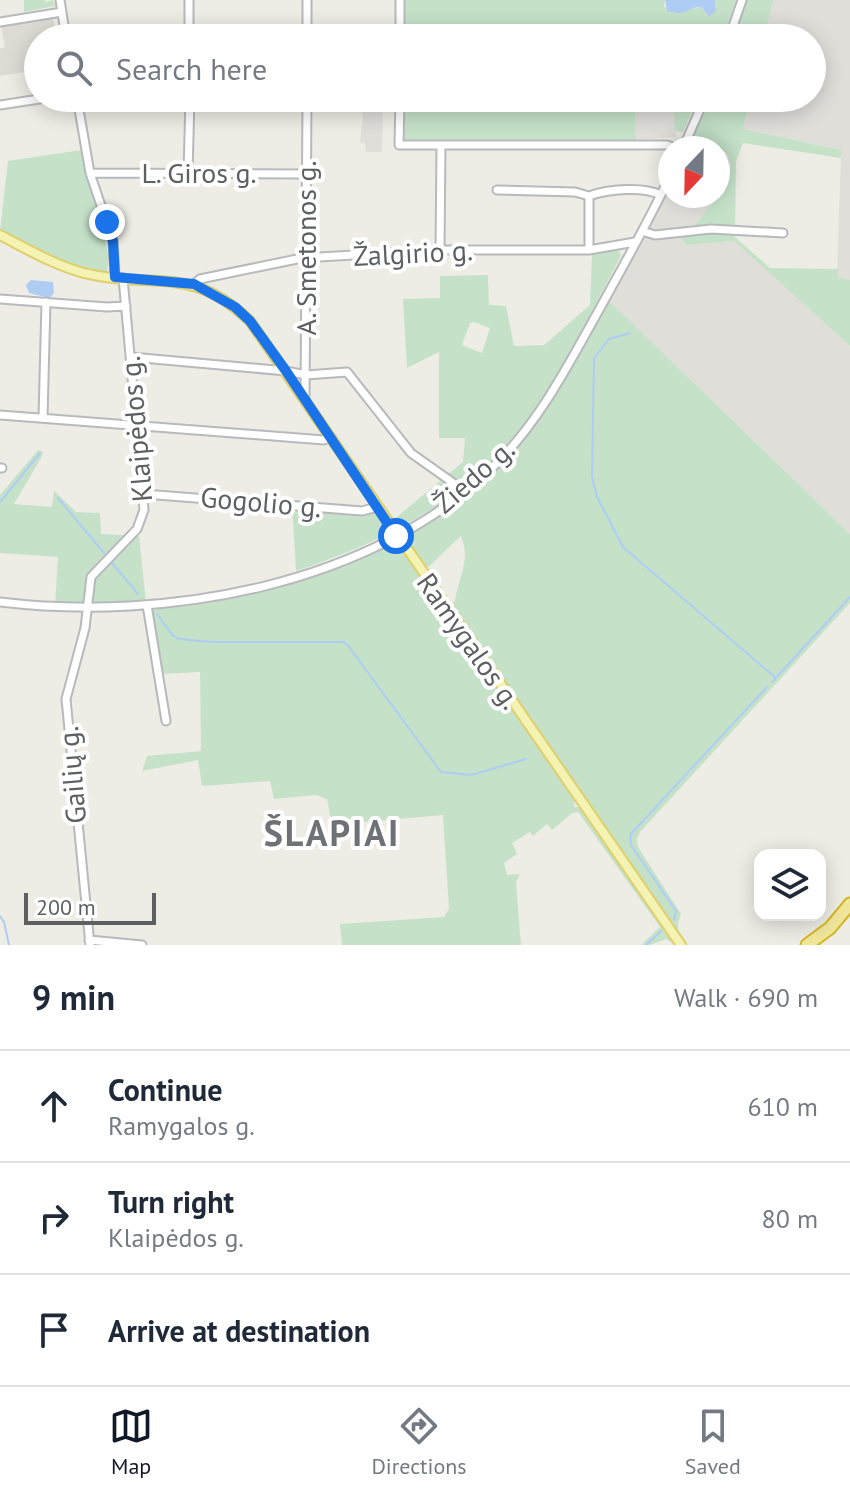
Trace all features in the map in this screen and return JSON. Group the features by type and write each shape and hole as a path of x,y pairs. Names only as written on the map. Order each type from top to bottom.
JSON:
{"highway":[{"path":"807,945 830,928 850,904"}],"main road":[{"name":"Ramygalos g.","path":"0,235 59,265 86,274 194,284 235,307 250,321 681,945"}],"street":[{"path":"60,0 64,24"},
{"path":"189,0 189,24"},
{"path":"307,0 307,24"},
{"path":"400,0 400,24"},
{"path":"734,24 742,0"},
{"path":"0,22 62,12"},
{"path":"0,105 24,101"},
{"name":"Klaipėdos g.","path":"79,112 90,173 113,241 126,306 144,494 144,515 137,529 91,577 87,608"},
{"path":"188,173 190,112"},
{"name":"A. Smetonos g.","path":"305,399 307,112"},
{"path":"400,112 399,145 658,145"},
{"path":"688,136 699,112"},
{"path":"440,250 441,146"},
{"name":"L. Giros g.","path":"90,173 307,174"},
{"path":"497,190 575,192 589,196 616,191 658,194"},
{"path":"589,196 589,250"},
{"name":"Žiedo g.","path":"0,602 87,608 147,605 206,597 296,576 367,551 396,536 466,492 496,464 540,411 658,201"},
{"path":"642,231 655,235 711,229 783,233"},
{"name":"Žalgirio g.","path":"194,284 200,279 307,258 440,250 589,250 635,242"},
{"path":"0,299 126,306"},
{"path":"43,418 46,302"},
{"path":"131,357 306,375 340,371 353,376 411,453 466,492"},
{"path":"0,415 324,440 331,437"},
{"name":"Gogolio g.","path":"144,494 362,511 377,507"},
{"path":"147,605 166,721"},
{"name":"Gailių g.","path":"87,608 85,628 65,706 89,942"},
{"path":"89,942 142,945"}],"shaded area":[{"path":"773,0 850,0 850,280 837,279 841,150 743,129 747,112 826,112 826,24 767,24"},
{"path":"53,18 54,24 24,24 24,72 0,76 0,49 5,47 1,26"},
{"path":"358,112 383,112 382,152 366,152 365,143 360,143 363,113"},
{"path":"635,112 674,112 676,136 636,140"},
{"path":"659,208 709,208 689,230 676,233 685,245 734,241 850,346 850,534 609,301"}],"green space":[{"path":"24,0 53,0 55,6 24,12"},
{"path":"404,0 665,0 664,6 671,13 701,7 705,12 716,11 715,0 736,0 728,24 404,24"},
{"path":"746,0 773,0 767,24 738,24"},
{"path":"404,112 635,112 636,140 404,140"},
{"path":"674,112 692,112 683,132 675,131"},
{"path":"703,112 747,112 743,129 841,150 841,158 743,143 736,162 735,237 770,268 838,269 838,278 850,280 850,346 734,241 686,245 676,233 688,230 708,208 730,208 730,136 693,136"},
{"path":"81,150 109,257 107,273 61,261 0,231 8,161"},
{"path":"618,249 621,256 548,390 498,454 470,481 406,524 371,542 296,571 292,503 362,509 372,507 386,526 463,462 465,438 439,438 439,352 407,368 403,299 440,298 440,276 488,275 489,305 506,306 514,346 544,345 590,305 592,253","holes":["470,323 490,328 482,353 462,345"]},
{"path":"609,301 850,534 850,603 640,832 637,839 638,847 681,914 679,931 688,945 678,936 448,605 455,601 463,568 465,553 461,536 424,571 405,540 406,536 476,487 527,435 568,374"},
{"path":"38,450 43,452 41,458 14,504 52,507 54,491 76,512 100,513 101,534 139,536 146,602 55,604 58,557 0,553 0,495"},
{"path":"393,545 398,546 406,556 575,800 574,807 580,807 677,945 666,939 641,945 660,927 578,812 572,813 552,830 547,824 533,836 530,832 512,843 517,854 504,863 507,875 520,874 516,882 521,945 342,945 340,924 444,917 449,909 443,815 332,825 327,799 316,795 274,799 270,781 202,786 198,760 142,771 147,756 201,751 200,672 160,674 150,610 195,605 273,587 341,567"}],"water":[{"path":"665,0 715,0 716,11 709,16 701,7 674,13 667,11"},
{"path":"31,280 53,282 54,293 49,298 29,293 26,285"}],"waterway":[{"path":"630,333 609,339 594,358 592,477 597,497 623,547 776,678"},
{"path":"0,502 40,453"},
{"path":"58,498 104,553"},
{"path":"112,563 138,594"},
{"path":"772,682 850,597"},
{"path":"157,614 173,636 180,639 347,644 441,772 471,775 526,759"},
{"path":"674,920 676,911 631,845 630,835 767,687"},
{"path":"0,916 9,945"},
{"path":"646,945 661,931"}],"district":[{"name":"ŠLAPIAI","path":"332,833"}],"route":[{"path":"107,222 113,241 115,277 194,284 223,298 250,321 396,536"}]}
